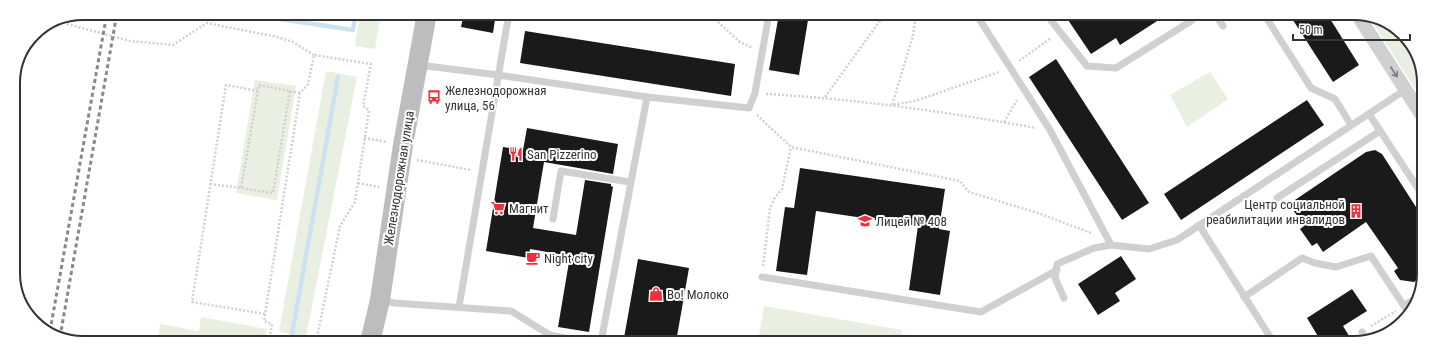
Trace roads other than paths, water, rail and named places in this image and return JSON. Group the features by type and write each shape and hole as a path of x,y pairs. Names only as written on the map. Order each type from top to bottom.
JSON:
{"street":[{"name":"Железнодорожная улица","path":"371,336 380,300 403,145 426,20"},
{"path":"1361,21 1417,108"}],"lane":[{"path":"459,307 508,20"},
{"path":"418,65 647,97 749,108 755,93 768,20"},
{"path":"980,20 1050,130 1110,242"},
{"path":"1051,20 1087,66 1116,68 1192,20"},
{"path":"1219,20 1223,26"},
{"path":"1268,20 1311,88 1335,99 1352,125"},
{"path":"1064,298 1055,278 1058,264 1110,242 1149,249 1177,240 1405,90"},
{"path":"602,336 647,97"},
{"path":"1369,114 1417,187"},
{"path":"1278,198 1380,132"},
{"path":"553,219 561,172 630,182"},
{"path":"1199,225 1269,336"},
{"path":"1244,297 1302,258 1315,263 1336,267 1371,256 1406,308"},
{"path":"762,277 981,312 1057,270"},
{"path":"380,300 394,303 511,311 550,335 555,336"}],"waterway":[{"path":"286,20 353,30 355,20"},
{"path":"292,334 338,77"}],"railway":[{"path":"51,326 106,20"},
{"path":"61,332 116,20"}],"place":[{"name":"Железнодорожная улица, 56","path":"434,97"},
{"name":"San Pizzerino","path":"516,154"},
{"name":"Магнит","path":"498,208"},
{"name":"Центр социальной реабилитации инвалидов","path":"1356,211"},
{"name":"Лицей № 408","path":"865,221"},
{"name":"Night city","path":"533,258"},
{"name":"Во! Молоко","path":"656,294"}]}
